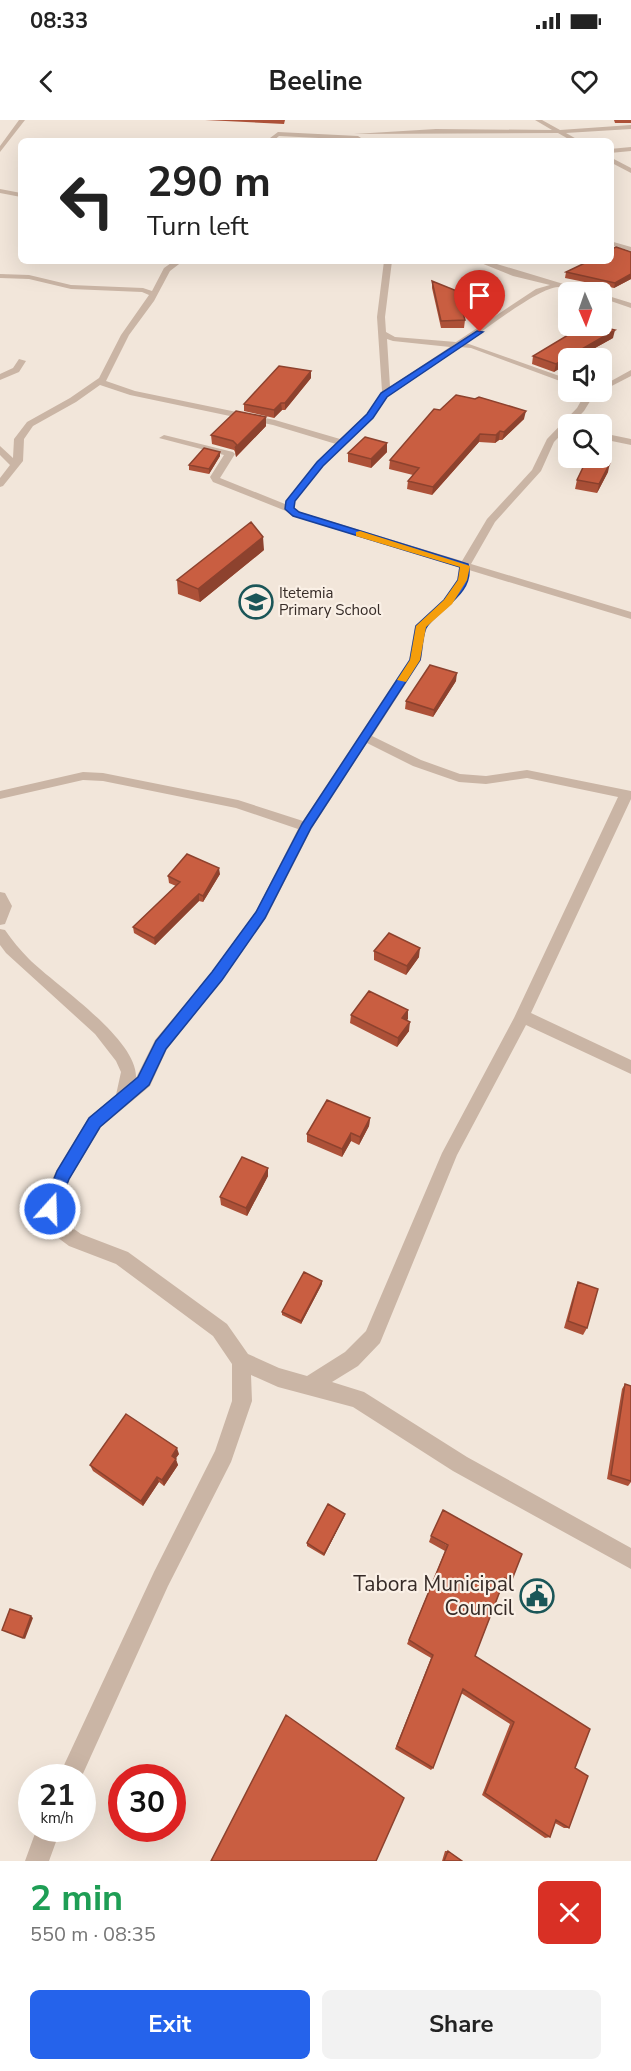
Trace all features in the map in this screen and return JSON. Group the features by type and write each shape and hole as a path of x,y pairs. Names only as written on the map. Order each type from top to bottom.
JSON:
{"street":[{"path":"0,150 22,120"},
{"path":"538,120 571,138"},
{"path":"273,138 278,134 358,136 444,131 533,133 631,127"},
{"path":"614,150 631,148"},
{"path":"614,161 631,171"},
{"path":"0,191 18,194"},
{"path":"614,244 631,249"},
{"path":"0,484 15,465 19,456 20,439 30,424 73,400 101,380 125,334 167,270 175,264"},
{"path":"384,395 381,309 388,264"},
{"path":"490,264 557,285"},
{"path":"0,276 28,277 71,287 143,290 153,294"},
{"path":"290,509 290,501 320,464 370,416 384,395 539,291 557,285"},
{"path":"612,299 631,306"},
{"path":"381,333 393,339 462,344 484,349 558,378"},
{"path":"0,377 16,370 22,361"},
{"path":"612,383 631,373"},
{"path":"101,380 108,386 275,423 343,442"},
{"path":"576,414 586,402"},
{"path":"75,1764 161,1579 224,1455 242,1401 241,1361 220,1330 122,1258 75,1240 60,1231 51,1222 51,1200 62,1176 94,1122 144,1081 161,1045 217,976 261,915 306,827 415,660 421,626 448,602 462,580 465,566 491,521 536,471 550,441 558,434"},
{"path":"164,438 230,454 215,477 216,480 290,509 296,514 631,616"},
{"path":"612,438 631,442"},
{"path":"0,448 15,465"},
{"path":"308,1386 351,1360 365,1348 373,1337 450,1153 522,1016 628,795 527,774 486,780 459,777 417,763 366,738"},
{"path":"0,795 83,776 103,777 238,804 306,827"},
{"path":"0,897 4,906 0,920"},
{"path":"0,934 7,945 50,986 97,1024 127,1065 129,1076 122,1100"},
{"path":"522,1016 631,1067"},
{"path":"241,1361 308,1386 357,1399 460,1464 631,1559"},
{"path":"37,1861 44,1842"}],"building":[{"path":"614,248 631,252 631,274 615,283 566,272 583,264 614,264"},
{"path":"432,281 457,291 465,320 441,321"},
{"path":"566,336 605,336 584,348 558,348 558,363 556,364 533,356"},
{"path":"279,366 311,371 285,403 281,403 274,410 244,404"},
{"path":"456,395 475,399 479,397 526,411 504,432 500,431 496,435 480,434 433,487 408,481 419,468 390,460 434,409 440,410"},
{"path":"236,411 266,417 235,448 237,445 233,441 211,435"},
{"path":"365,437 387,443 371,459 348,453"},
{"path":"204,448 220,452 209,469 189,465"},
{"path":"583,468 607,468 599,484 577,480"},
{"path":"251,522 263,537 198,589 177,580"},
{"path":"430,665 457,673 434,710 406,701"},
{"path":"187,854 219,868 203,896 199,894 154,938 133,927 180,882 168,876"},
{"path":"389,933 420,948 407,966 374,951"},
{"path":"369,991 408,1010 402,1018 410,1022 398,1038 351,1015"},
{"path":"327,1100 370,1118 360,1137 351,1133 342,1149 307,1134"},
{"path":"242,1157 268,1168 246,1208 220,1197"},
{"path":"304,1272 322,1281 301,1321 282,1312"},
{"path":"578,1282 598,1289 587,1328 568,1321"},
{"path":"625,1384 631,1386 631,1481 611,1475"},
{"path":"126,1414 177,1448 172,1456 176,1459 162,1480 157,1477 141,1501 90,1465"},
{"path":"328,1504 345,1514 324,1554 307,1543"},
{"path":"443,1510 522,1554 511,1582 505,1578 475,1656 590,1729 575,1768 588,1776 569,1828 556,1820 550,1837 485,1793 514,1722 463,1689 433,1768 397,1746 433,1655 409,1640 448,1545 431,1536"},
{"path":"10,1609 31,1616 23,1638 2,1630"},
{"path":"286,1715 404,1798 376,1861 211,1861"},
{"path":"448,1851 462,1861 444,1861"}],"slow traffic":[{"path":"360,534 465,566 462,580 448,602 421,626 415,660 402,680"}],"place":[{"name":"Itetemia Primary School","path":"256,602"},
{"name":"Tabora Municipal Council","path":"537,1596"}],"route":[{"path":"50,1209 51,1200 62,1176 94,1122 144,1081 161,1045 217,976 261,915 306,827 415,660 421,626 448,602 462,580 465,566 296,514 290,509 290,501 320,464 370,416 384,395 480,332"}]}
